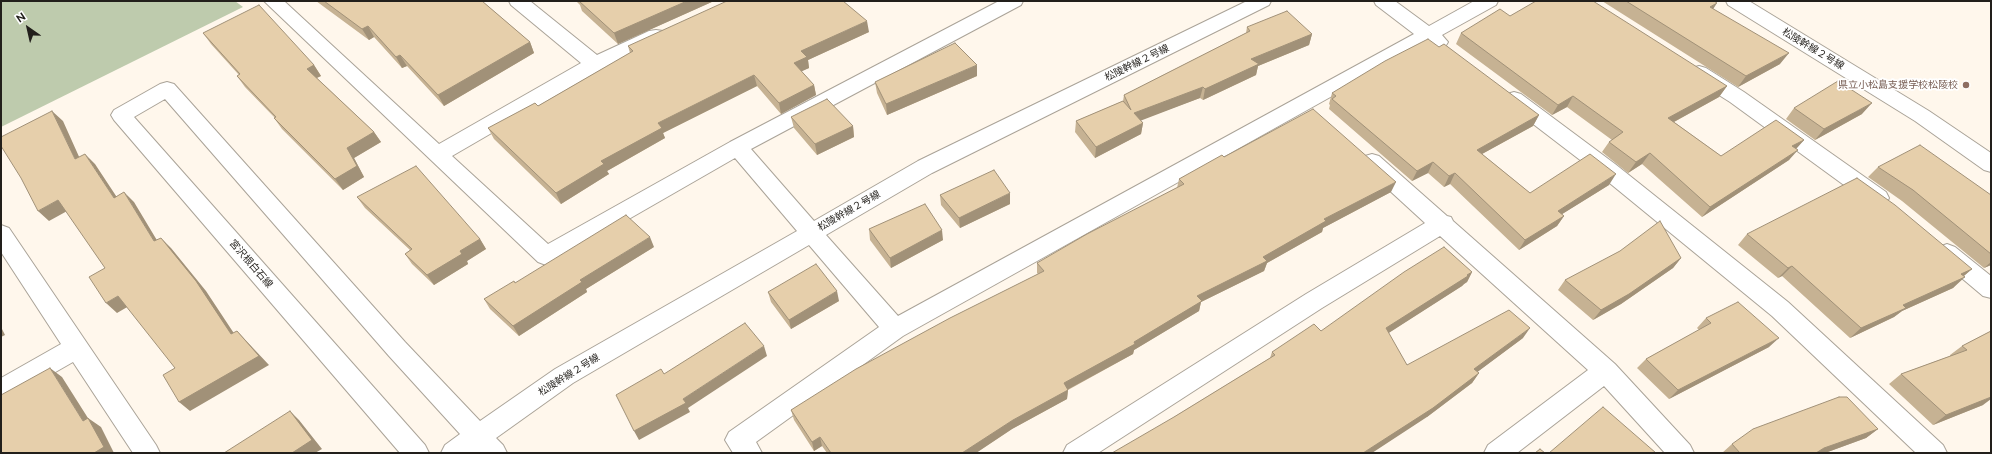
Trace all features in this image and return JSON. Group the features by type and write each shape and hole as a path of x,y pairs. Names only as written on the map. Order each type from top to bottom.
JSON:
{"street":[{"path":"273,1 546,256 737,147 1014,1"},
{"path":"518,1 595,64"},
{"name":"松陵幹線２号線","path":"454,453 564,376 925,167 1262,1"},
{"path":"1383,1 1452,53"},
{"path":"749,453 738,440 895,329 1489,1"},
{"name":"松陵幹線２号線","path":"1735,1 1922,116 1991,164"},
{"path":"437,154 595,64 671,29"},
{"path":"1685,64 1737,97 1893,208"},
{"path":"1496,85 1608,170 1780,309 1934,453"},
{"name":"宮沢根白石線","path":"416,453 120,115 167,89 397,349 479,435"},
{"path":"1304,102 1321,117"},
{"path":"737,147 810,233 895,329"},
{"path":"1356,148 1443,223 1606,371 1681,453"},
{"path":"1076,453 1314,301 1443,223"},
{"path":"1,234 147,453"},
{"path":"1930,238 1991,289"},
{"path":"1,390 77,347"},
{"path":"1498,453 1606,371"},
{"path":"479,435 494,453"}],"green space":[{"path":"1,1 235,1 243,7 1,127"}],"building":[{"path":"324,1 482,1 530,42 438,95 400,55 396,57 368,26 362,29"},
{"path":"579,1 687,1 614,33"},
{"path":"727,1 843,1 867,21 801,51 807,57 794,63 814,85 779,103 754,75 658,123 662,128 601,161 604,164 556,193 488,128 535,103 538,106 633,51 628,46"},
{"path":"1536,1 1593,1 1727,86 1668,118 1721,156 1776,120 1804,140 1792,146 1798,150 1710,207 1650,153 1636,162 1609,142 1623,132 1573,96 1558,105 1461,33 1500,9 1510,16"},
{"path":"1626,1 1714,1 1717,3 1710,7 1789,53 1746,76"},
{"path":"259,5 314,65 307,69 374,132 347,148 357,166 335,179 274,118 276,117 237,76 240,74 203,33"},
{"path":"1287,11 1312,34 1251,59 1259,64 1205,89 1203,87 1134,113 1143,123 1096,147 1076,121 1123,101 1131,110 1124,95 1250,31 1247,27"},
{"path":"1428,39 1439,47 1444,44 1539,115 1477,150 1530,193 1590,154 1616,174 1558,211 1564,216 1525,240 1455,173 1449,176 1433,162 1417,171 1332,99 1336,96 1332,93 1385,61"},
{"path":"955,43 977,65 886,104 875,82"},
{"path":"1838,81 1872,103 1824,129 1794,108"},
{"path":"827,99 853,126 815,144 791,117"},
{"path":"1313,109 1396,182 1324,219 1326,221 1263,257 1267,261 1197,296 1202,301 1134,342 1135,344 1064,383 1068,390 1013,420 962,453 831,453 820,437 812,442 791,410 856,369 950,318 1044,271 1037,263 1087,234 1184,184 1179,179 1222,155 1224,157"},
{"path":"52,111 75,159 85,154 114,198 124,192 154,241 161,238 196,281 231,334 237,331 259,356 179,402 163,375 175,368 118,296 106,303 89,277 105,268 58,200 38,211 21,178 1,146 1,137"},
{"path":"1920,145 1991,195 1991,254 1913,190 1878,167"},
{"path":"416,166 480,239 460,251 462,254 427,275 405,254 412,249 357,197"},
{"path":"994,170 1010,193 959,218 940,195"},
{"path":"1857,178 1895,205 1972,269 1961,274 1965,277 1903,305 1906,308 1861,328 1792,266 1788,268 1747,234"},
{"path":"925,204 942,230 890,258 869,229"},
{"path":"626,215 650,237 580,280 582,282 513,326 484,299 514,281 515,283"},
{"path":"1660,221 1681,258 1629,294 1601,310 1565,280 1620,251"},
{"path":"1444,247 1472,272 1386,328 1407,365 1509,310 1530,328 1474,369 1479,373 1433,408 1363,453 1112,453 1275,355 1272,352 1314,324 1321,331 1404,272"},
{"path":"816,264 837,291 789,320 768,292"},
{"path":"1738,302 1779,338 1678,390 1646,359 1711,323 1706,318"},
{"path":"745,323 764,346 683,399 686,403 634,431 616,395 661,369 664,374"},
{"path":"1991,331 1991,397 1946,415 1901,374 1967,350 1962,346"},
{"path":"50,368 83,421 88,418 104,447 94,453 1,453 1,395"},
{"path":"1839,397 1847,397 1878,429 1824,448 1816,453 1740,453 1732,444 1753,429"},
{"path":"1603,407 1656,453 1549,453"},
{"path":"290,411 312,440 292,453 224,453"},
{"path":"1540,449 1545,453 1535,453"}],"place":[{"name":"県立小松島支援学校松陵校","path":"1966,85"}]}
